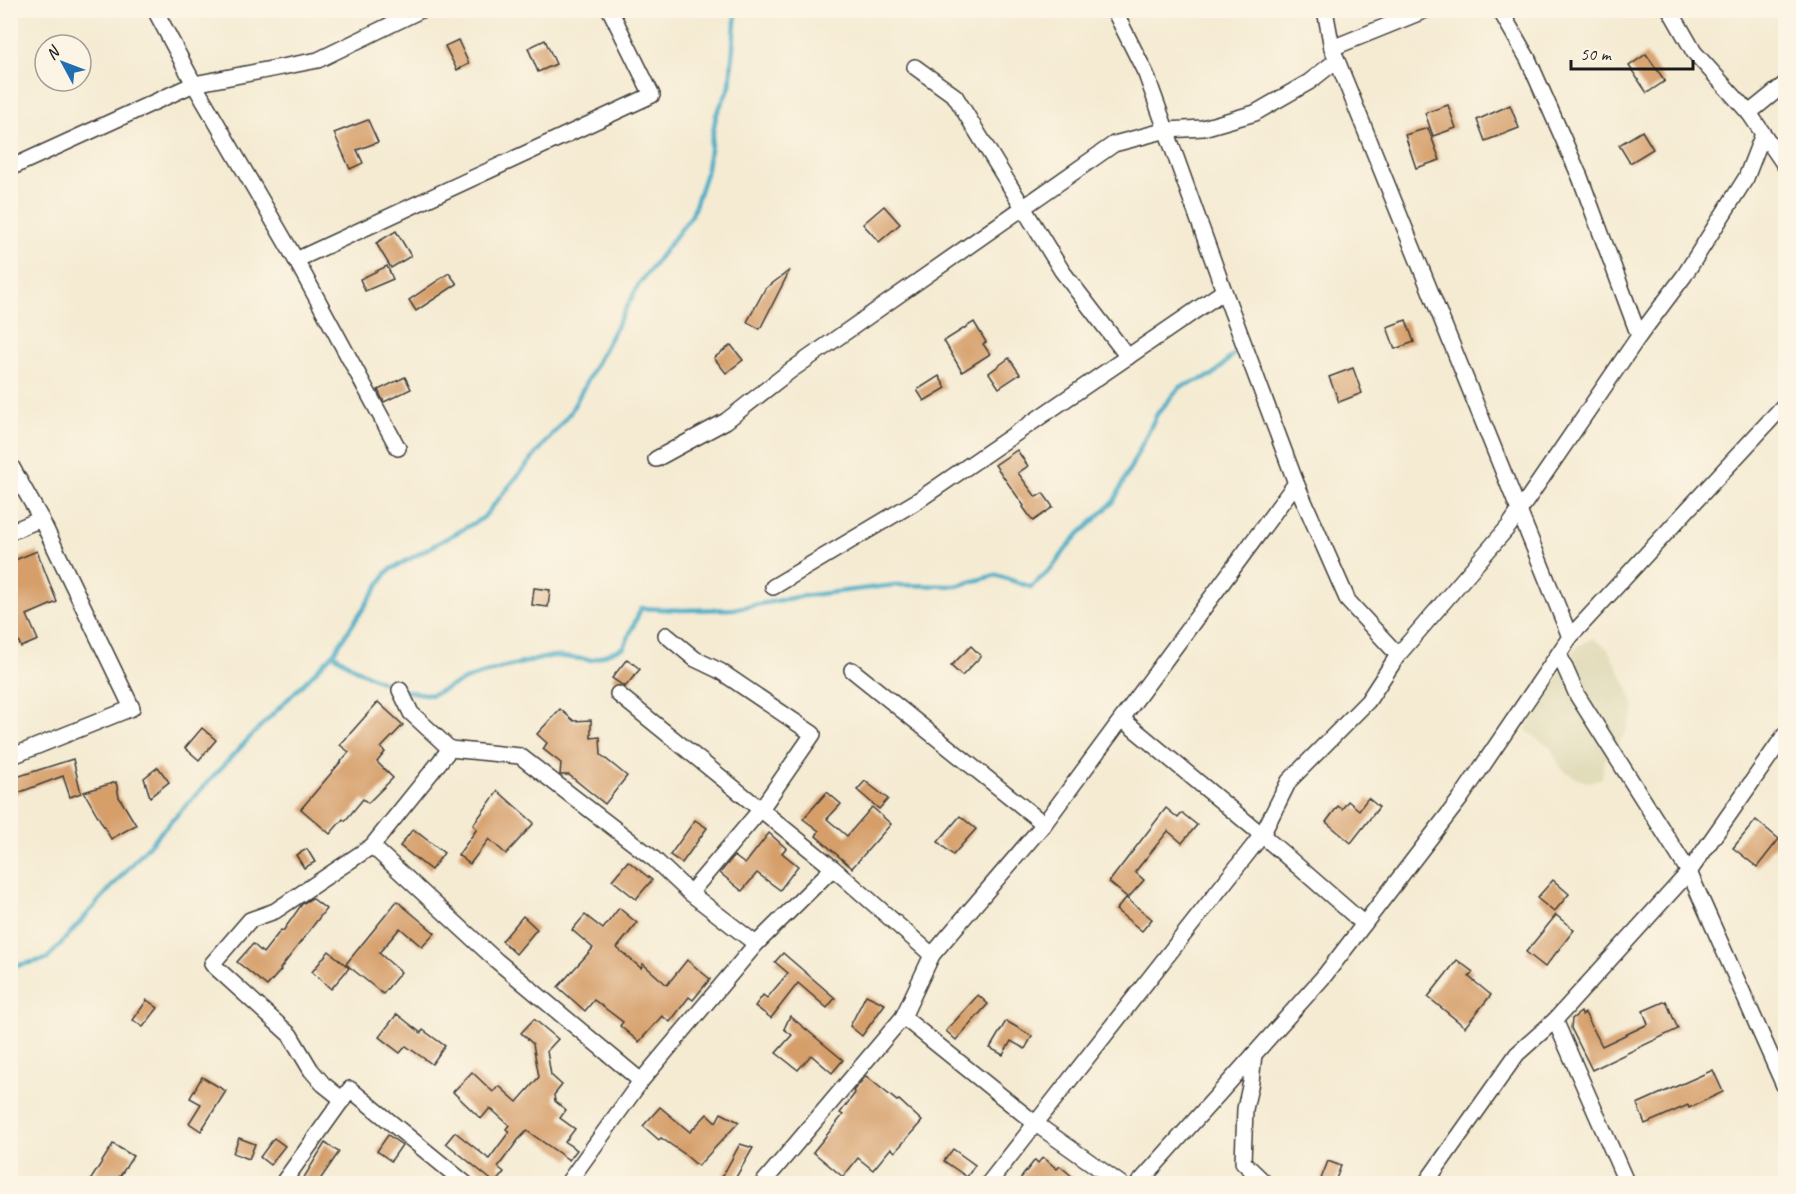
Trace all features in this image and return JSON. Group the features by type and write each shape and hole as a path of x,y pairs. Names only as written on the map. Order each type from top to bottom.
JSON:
{"street":[{"path":"155,10 194,84 296,260 398,448"},
{"path":"10,168 194,84 318,60 421,10"},
{"path":"296,260 652,95 610,10"},
{"path":"1114,10 1146,74 1296,483 1348,601 1398,655"},
{"path":"1325,10 1335,54 1570,637"},
{"path":"656,459 726,421 800,364 1114,144 1167,130 1203,128 1254,113 1309,82 1335,54 1426,10"},
{"path":"1500,10 1528,59 1580,177 1639,336"},
{"path":"1670,10 1694,52 1749,113 1785,167"},
{"path":"915,67 955,96 1062,271 1128,357"},
{"path":"1749,113 1785,83"},
{"path":"988,1184 1262,835 1289,781 1368,701 1398,655 1509,526 1639,336 1684,276 1746,178 1763,134"},
{"path":"773,587 917,501 1224,291"},
{"path":"1138,1184 1325,975 1460,799 1570,637 1785,403"},
{"path":"10,464 40,519 132,708 10,757"},
{"path":"762,1184 903,1017 932,955 1044,824 1296,483"},
{"path":"10,532 40,519"},
{"path":"666,635 695,659 720,671 813,734 761,809 690,893"},
{"path":"1559,654 1577,695 1689,872 1785,1090"},
{"path":"852,670 1044,824"},
{"path":"400,690 411,713 450,748 520,756 654,859 690,893 756,944"},
{"path":"618,694 833,868 932,955"},
{"path":"1122,719 1262,835 1364,924"},
{"path":"1425,1184 1517,1054 1555,1020 1689,872 1785,733"},
{"path":"343,1100 311,1070 290,1035 212,964 250,920 275,911 372,846 450,748"},
{"path":"372,846 496,961 641,1080"},
{"path":"567,1184 641,1080 756,944 833,868"},
{"path":"903,1017 1036,1124 1121,1184"},
{"path":"1555,1020 1627,1184"},
{"path":"1254,1054 1245,1109 1243,1162 1266,1184"},
{"path":"1776,1070 1785,1055"},
{"path":"282,1184 350,1089 466,1184"}],"shaded area":[{"path":"1593,638 1608,649 1628,688 1635,710 1625,734 1604,762 1602,778 1588,782 1577,779 1561,768 1550,747 1525,730 1576,647"}],"building":[{"path":"458,40 469,64 457,70 445,46"},
{"path":"545,40 556,64 538,72 528,48"},
{"path":"1646,54 1665,81 1647,93 1629,66"},
{"path":"1448,105 1456,128 1433,136 1425,113"},
{"path":"1510,105 1519,128 1485,141 1477,120"},
{"path":"368,120 378,142 357,150 363,163 350,169 334,133"},
{"path":"1428,128 1440,160 1416,168 1405,135"},
{"path":"1642,131 1653,149 1630,163 1619,145"},
{"path":"884,206 900,224 879,242 863,224"},
{"path":"396,231 411,256 391,268 376,243"},
{"path":"387,266 393,279 365,291 360,279"},
{"path":"790,270 760,329 747,322 765,289"},
{"path":"449,273 457,284 416,311 409,300"},
{"path":"1406,320 1414,342 1395,349 1387,327"},
{"path":"974,322 990,354 962,372 944,341"},
{"path":"731,345 743,360 726,373 714,358"},
{"path":"1009,358 1020,374 999,388 989,373"},
{"path":"1353,368 1362,393 1339,402 1329,377"},
{"path":"939,376 946,388 924,401 917,390"},
{"path":"405,377 411,389 384,402 378,390"},
{"path":"1017,450 1028,466 1018,473 1036,497 1043,493 1053,507 1033,521 995,465"},
{"path":"37,551 57,602 27,615 38,640 21,647 10,621 10,562"},
{"path":"534,588 550,590 548,607 532,605"},
{"path":"971,646 981,656 962,676 951,666"},
{"path":"627,659 640,669 625,687 612,678"},
{"path":"378,702 403,725 381,748 385,752 377,762 393,778 368,803 363,799 345,821 343,819 330,834 301,809 349,752 340,745"},
{"path":"560,709 574,721 591,720 591,738 600,737 601,755 627,776 605,804 569,775 560,775 561,763 543,749 547,743 537,734"},
{"path":"202,728 216,740 199,760 185,748"},
{"path":"73,759 81,793 70,797 63,776 10,796 10,779"},
{"path":"158,767 169,782 150,797 144,778"},
{"path":"865,781 888,799 879,809 857,790"},
{"path":"116,782 119,797 136,825 111,839 84,792"},
{"path":"498,791 534,823 506,854 489,839 470,864 458,855 477,829 473,825"},
{"path":"827,792 841,804 827,819 847,836 872,807 891,824 852,868 816,836 819,831 803,819"},
{"path":"1368,798 1379,807 1351,843 1326,822 1338,806 1342,809 1348,801 1359,810"},
{"path":"1166,808 1178,818 1182,813 1197,825 1182,843 1168,831 1135,872 1144,880 1128,898 1109,882"},
{"path":"960,816 976,829 953,855 938,842"},
{"path":"695,820 707,828 682,863 670,855"},
{"path":"1756,820 1779,839 1757,867 1733,848"},
{"path":"413,829 444,853 431,870 400,846"},
{"path":"769,833 786,848 782,853 798,866 780,890 757,873 742,891 720,873 734,856 745,864"},
{"path":"307,849 315,862 304,868 296,855"},
{"path":"628,861 652,880 636,899 612,880"},
{"path":"1553,880 1569,894 1554,912 1537,898"},
{"path":"312,898 326,909 267,986 237,962 253,944 263,953 281,930 283,931 302,904"},
{"path":"1126,898 1152,919 1142,931 1116,910"},
{"path":"397,901 435,933 422,947 400,928 379,953 401,972 383,994 346,964"},
{"path":"619,908 637,923 617,948 641,968 643,964 667,985 687,960 710,979 693,1000 689,997 670,1022 662,1016 639,1042 620,1026 623,1022 594,1000 585,1011 558,987 593,948 572,930 585,915 603,929"},
{"path":"1556,915 1574,930 1545,967 1526,952"},
{"path":"523,916 537,929 516,954 502,941"},
{"path":"329,951 349,968 331,989 312,972"},
{"path":"783,953 835,998 827,1008 798,983 771,1018 755,1006 763,995 767,998 788,973 775,962"},
{"path":"1457,960 1473,972 1469,977 1491,995 1465,1027 1428,997"},
{"path":"866,995 885,1004 862,1036 850,1026"},
{"path":"978,995 988,1004 956,1040 946,1031"},
{"path":"147,1000 158,1008 143,1027 133,1020"},
{"path":"1666,1001 1678,1029 1592,1070 1571,1028 1572,1019 1581,1012 1582,1015 1585,1013 1602,1046 1648,1024 1643,1011"},
{"path":"397,1014 421,1033 423,1030 445,1046 432,1064 406,1046 400,1053 379,1037"},
{"path":"790,1016 843,1060 832,1073 811,1055 798,1070 776,1053 792,1035 784,1029"},
{"path":"534,1019 558,1039 547,1051 551,1075 562,1085 554,1095 555,1101 566,1110 560,1118 575,1129 565,1142 577,1150 569,1160 527,1131 498,1167 504,1172 495,1183 446,1143 455,1132 489,1159 509,1132 506,1129 509,1125 490,1108 481,1119 453,1092 472,1072 493,1092 499,1086 517,1102 539,1077 533,1044 521,1033"},
{"path":"1006,1021 1032,1036 1025,1049 1011,1041 1003,1055 990,1048"},
{"path":"1713,1070 1723,1092 1689,1108 1688,1105 1645,1124 1637,1104"},
{"path":"866,1076 897,1101 899,1100 922,1121 895,1152 891,1148 873,1170 858,1158 843,1177 813,1152 843,1115 840,1113 855,1093 853,1091"},
{"path":"202,1077 226,1091 201,1131 189,1123 201,1104 190,1098"},
{"path":"660,1107 690,1132 707,1114 716,1122 721,1113 739,1122 698,1166 661,1138 659,1140 643,1126"},
{"path":"388,1135 402,1145 391,1161 377,1151"},
{"path":"239,1138 255,1144 249,1159 233,1153"},
{"path":"274,1138 285,1146 270,1165 260,1157"},
{"path":"325,1143 339,1152 317,1184 300,1184"},
{"path":"113,1144 133,1156 115,1184 88,1184"},
{"path":"740,1144 753,1148 732,1184 729,1184 721,1179"},
{"path":"953,1149 975,1165 967,1177 944,1161"},
{"path":"1043,1157 1057,1169 1060,1166 1081,1184 1016,1184 1035,1160 1038,1163"},
{"path":"1328,1161 1341,1166 1334,1184 1319,1184"}],"waterway":[{"path":"10,967 47,959 159,834 255,732 333,654 388,571 483,518 570,413 639,284 692,215 706,173 716,115 730,86 736,10"},
{"path":"333,654 359,671 400,690 431,695 467,679 501,668 553,656 592,660 624,647 641,608 733,609 803,596 895,585 956,586 996,575 1031,587 1052,568 1072,541 1114,501 1157,414 1180,387 1213,375 1233,355"}]}
